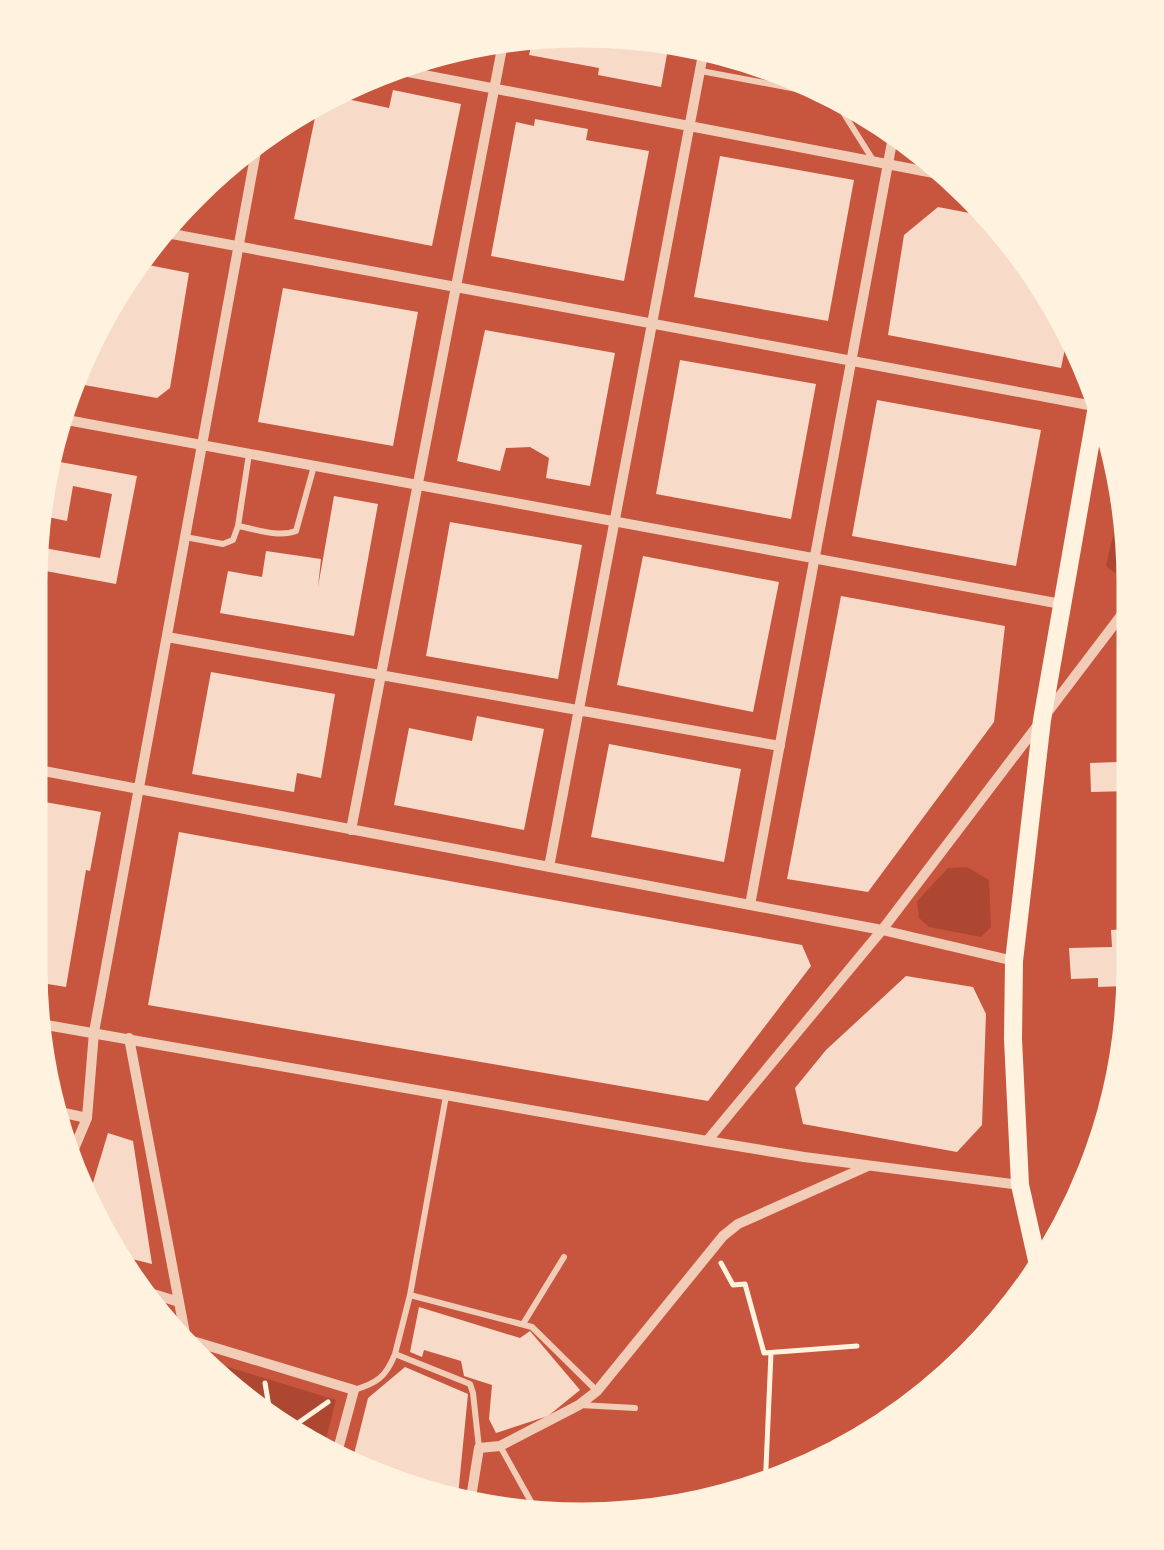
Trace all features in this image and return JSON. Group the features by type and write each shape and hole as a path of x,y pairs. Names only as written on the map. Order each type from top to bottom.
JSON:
{"main road":[{"path":"1036,1254 1020,1185 1013,1039 1014,961 1042,720 1095,424"}],"street":[{"path":"351,830 502,51"},
{"path":"550,867 702,59"},
{"path":"411,72 930,173"},
{"path":"750,905 892,144"},
{"path":"75,1146 87,1118 94,1032 255,156"},
{"path":"173,234 851,361 1087,399"},
{"path":"70,421 1060,604"},
{"path":"707,1140 882,930 1119,618"},
{"path":"166,637 780,746"},
{"path":"45,771 882,930 1014,961"},
{"path":"48,1024 707,1140 1020,1185"},
{"path":"128,1038 184,1329"},
{"path":"65,1113 87,1118"},
{"path":"471,1494 478,1448 500,1446 578,1405 597,1390 712,1248 738,1224 869,1166"},
{"path":"156,1295 179,1302"},
{"path":"197,1342 354,1390 339,1447"}],"lane":[{"path":"700,71 795,89"},
{"path":"841,112 874,162"},
{"path":"185,537 224,544 232,541 238,526 249,454"},
{"path":"238,526 280,534 296,531 314,466"},
{"path":"354,1390 376,1382 395,1354 410,1295 447,1094"},
{"path":"524,1324 564,1257"},
{"path":"410,1295 532,1328 597,1390"},
{"path":"395,1354 470,1384 478,1448"},
{"path":"578,1405 635,1408"},
{"path":"500,1446 532,1502"}],"path":[{"path":"712,1248 733,1285 744,1284 764,1354 857,1346"},
{"path":"766,1473 771,1353"},
{"path":"265,1383 268,1403"},
{"path":"298,1423 328,1402"}],"shaded area":[{"path":"1115,525 1119,568 1115,573 1106,566"},
{"path":"967,867 989,880 991,927 981,937 929,927 919,918 917,901 948,868"},
{"path":"220,1365 336,1400 326,1440 255,1394"}],"building":[{"path":"582,45 667,52 661,87 598,75 599,68 529,55 531,48"},
{"path":"393,90 461,104 432,246 294,219 315,116 347,99 389,108"},
{"path":"535,119 588,129 586,140 649,151 624,281 491,256 516,122 534,126"},
{"path":"720,156 854,180 828,321 694,297"},
{"path":"938,207 973,214 1008,255 1047,314 1065,347 1061,368 888,335 904,235"},
{"path":"149,265 189,273 170,388 157,398 83,385 117,313"},
{"path":"283,288 418,312 393,446 258,422"},
{"path":"485,330 615,353 590,486 546,478 549,458 530,447 506,448 500,471 457,461"},
{"path":"680,360 816,384 791,519 656,494"},
{"path":"877,400 1041,430 1016,566 852,536"},
{"path":"59,462 137,476 116,584 45,571 46,548 100,558 112,494 73,486 67,521 49,517"},
{"path":"334,496 378,504 354,636 220,613 228,571 262,577 266,551 321,559 318,587"},
{"path":"450,522 582,545 558,679 426,656"},
{"path":"643,556 779,582 753,712 617,685"},
{"path":"841,596 1005,626 994,722 868,892 787,879"},
{"path":"211,672 335,694 321,778 297,773 294,792 192,774"},
{"path":"477,716 544,729 524,830 394,805 409,728 472,741"},
{"path":"609,744 741,769 724,862 591,837"},
{"path":"1119,752 1119,791 1091,792 1090,763 1117,762"},
{"path":"45,802 101,812 90,871 86,870 66,987 45,984"},
{"path":"179,832 802,945 811,966 708,1101 148,1005"},
{"path":"1119,929 1118,986 1098,987 1098,978 1071,979 1069,948 1112,947 1111,930"},
{"path":"906,976 973,987 986,1014 982,1125 957,1152 803,1124 795,1088 826,1050"},
{"path":"108,1133 133,1141 152,1264 131,1259 92,1187"},
{"path":"419,1307 520,1338 530,1331 580,1390 548,1416 496,1433 489,1419 492,1385 464,1376 461,1361 424,1350 422,1357 410,1352"},
{"path":"405,1367 468,1394 459,1491 409,1477 354,1454 368,1398"}]}
